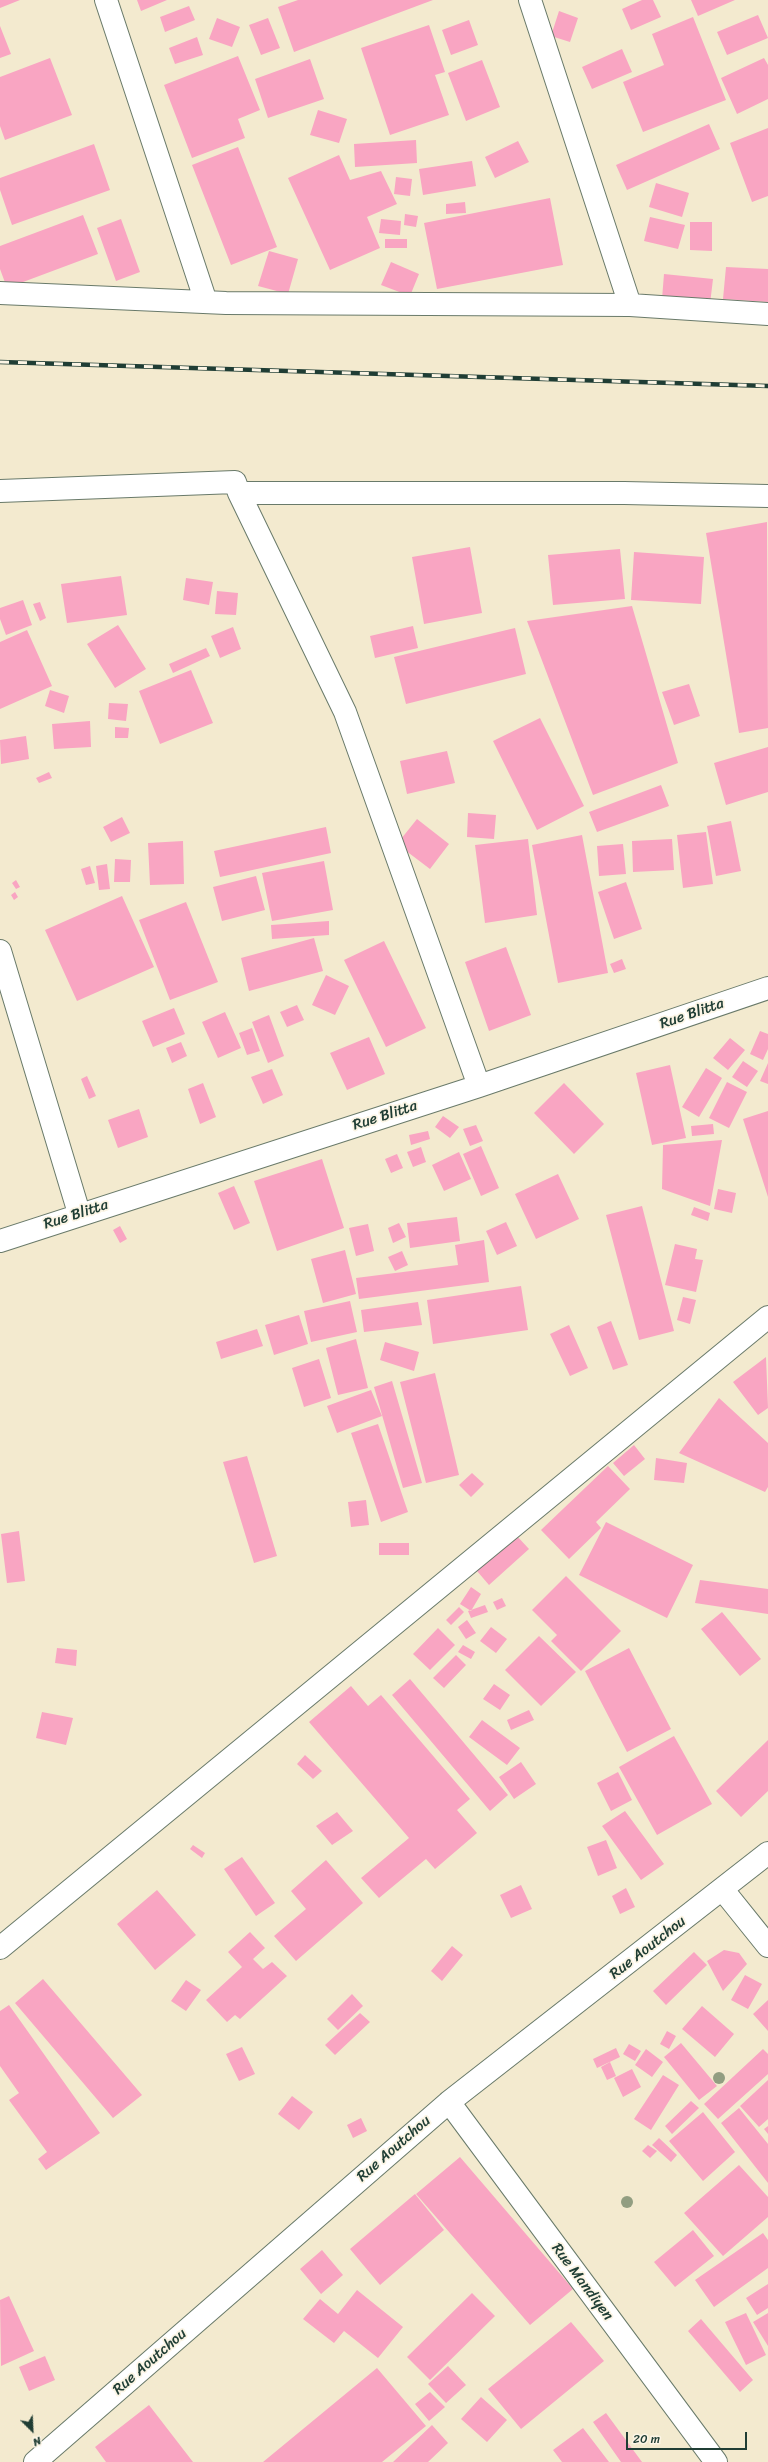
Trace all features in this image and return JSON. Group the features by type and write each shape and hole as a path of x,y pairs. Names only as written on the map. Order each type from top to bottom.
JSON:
{"street":[{"path":"106,0 206,302"},
{"path":"530,0 630,305"},
{"path":"0,293 206,302 630,305 768,314"},
{"path":"0,491 236,482 239,493 345,712 479,1086"},
{"path":"239,493 624,493 768,496"},
{"path":"0,951 79,1213"},
{"name":"Rue Blitta","path":"0,1241 79,1213 479,1086 768,988"},
{"path":"0,1948 768,1317"},
{"name":"Rue Aoutchou","path":"35,2462 449,2102 768,1854"},
{"path":"723,1890 768,1946"},
{"name":"Rue Mandiyen","path":"449,2102 716,2462"}],"building":[{"path":"0,0 20,0 0,8"},
{"path":"137,0 167,0 141,11"},
{"path":"298,0 433,0 294,52 278,7"},
{"path":"642,0 653,0 661,17 631,30 622,9"},
{"path":"691,0 735,0 698,16"},
{"path":"189,6 195,20 165,32 160,17"},
{"path":"559,11 578,18 570,42 551,36"},
{"path":"758,15 768,38 727,55 717,32"},
{"path":"693,17 726,100 643,132 623,82 664,65 652,34"},
{"path":"217,18 240,27 232,47 209,39"},
{"path":"268,18 280,48 261,55 249,25"},
{"path":"469,20 478,45 451,55 442,30"},
{"path":"429,25 445,72 435,75 449,115 390,135 361,48"},
{"path":"0,26 11,54 0,58"},
{"path":"197,37 203,55 175,64 169,48"},
{"path":"622,49 632,72 592,89 582,67"},
{"path":"238,56 260,110 238,119 245,138 192,158 164,85"},
{"path":"50,58 72,115 5,140 0,126 0,77"},
{"path":"764,58 768,65 768,99 737,114 721,78"},
{"path":"310,59 324,99 268,118 255,79"},
{"path":"482,60 500,107 466,121 448,73"},
{"path":"318,110 347,119 339,143 310,135"},
{"path":"709,124 720,149 627,190 616,165"},
{"path":"768,128 768,196 752,202 730,143"},
{"path":"416,140 417,163 355,167 354,144"},
{"path":"518,141 529,162 495,178 485,157"},
{"path":"94,144 110,190 12,225 0,190 0,178"},
{"path":"238,147 277,247 231,265 192,165"},
{"path":"339,155 350,180 381,171 397,204 367,217 380,248 330,270 288,178"},
{"path":"472,161 476,186 423,195 419,169"},
{"path":"396,177 412,179 410,196 394,194"},
{"path":"656,183 689,193 682,217 649,207"},
{"path":"550,198 563,265 437,289 424,223"},
{"path":"465,202 466,213 446,214 446,204"},
{"path":"405,214 418,216 416,227 404,225"},
{"path":"83,215 98,254 7,288 0,269 0,246"},
{"path":"650,217 685,225 678,249 644,241"},
{"path":"121,219 140,272 116,281 97,228"},
{"path":"381,219 401,221 400,235 379,233"},
{"path":"690,222 712,222 712,251 690,250"},
{"path":"385,239 407,239 407,248 385,248"},
{"path":"269,251 298,259 288,294 258,286"},
{"path":"391,262 419,274 410,296 381,285"},
{"path":"726,267 768,269 768,302 723,299"},
{"path":"664,274 713,279 710,304 662,299"},
{"path":"767,522 768,728 739,733 706,533"},
{"path":"470,547 482,613 424,624 412,557"},
{"path":"620,549 625,599 553,605 548,555"},
{"path":"634,552 704,557 701,604 631,600"},
{"path":"121,576 127,615 67,623 61,584"},
{"path":"186,578 213,582 209,605 183,600"},
{"path":"217,591 238,593 236,615 215,614"},
{"path":"23,600 32,625 6,635 0,619 0,608"},
{"path":"40,602 46,618 40,621 33,604"},
{"path":"632,606 678,763 593,795 527,621"},
{"path":"118,625 146,669 115,688 87,644"},
{"path":"413,626 418,648 375,658 370,636"},
{"path":"233,627 241,649 220,658 211,636"},
{"path":"515,628 526,674 406,704 394,657"},
{"path":"27,630 52,686 0,709 0,642"},
{"path":"206,648 210,656 173,673 169,664"},
{"path":"191,670 213,723 160,744 139,691"},
{"path":"689,684 700,716 674,725 662,692"},
{"path":"50,690 69,696 64,713 45,706"},
{"path":"109,703 128,704 126,721 108,719"},
{"path":"540,718 584,806 537,830 493,741"},
{"path":"90,721 91,747 54,749 52,724"},
{"path":"115,727 129,728 128,738 115,738"},
{"path":"26,736 29,759 1,764 0,740"},
{"path":"768,747 768,792 726,805 714,763"},
{"path":"447,751 455,783 407,794 400,761"},
{"path":"49,772 52,778 39,783 36,778"},
{"path":"661,785 669,806 597,832 589,812"},
{"path":"468,813 496,815 494,839 467,837"},
{"path":"122,817 130,833 111,842 103,827"},
{"path":"417,819 449,844 430,869 397,844"},
{"path":"731,821 741,871 716,876 707,826"},
{"path":"326,827 331,853 220,877 214,851"},
{"path":"706,832 713,884 683,888 677,835"},
{"path":"582,835 608,973 558,983 532,845"},
{"path":"528,839 537,915 485,923 475,845"},
{"path":"672,839 674,870 633,872 632,841"},
{"path":"183,841 184,884 150,885 148,843"},
{"path":"623,844 626,874 599,876 597,846"},
{"path":"115,859 131,860 130,882 114,882"},
{"path":"324,861 333,910 272,921 262,873"},
{"path":"107,864 110,889 99,890 96,866"},
{"path":"90,866 95,883 86,885 81,869"},
{"path":"256,876 265,910 222,921 213,887"},
{"path":"16,880 20,887 16,889 12,883"},
{"path":"626,882 642,929 614,939 598,892"},
{"path":"15,892 18,897 14,900 11,895"},
{"path":"122,896 154,967 77,1001 45,930"},
{"path":"186,902 218,982 170,1000 139,920"},
{"path":"329,921 329,935 272,939 271,925"},
{"path":"314,938 323,971 249,991 241,958"},
{"path":"384,941 426,1028 386,1047 344,960"},
{"path":"506,947 531,1015 489,1031 465,962"},
{"path":"622,959 626,969 614,973 610,964"},
{"path":"326,975 349,986 335,1015 312,1005"},
{"path":"297,1005 304,1020 287,1027 280,1012"},
{"path":"174,1008 185,1034 153,1047 142,1021"},
{"path":"225,1012 241,1048 218,1058 202,1022"},
{"path":"269,1015 284,1056 268,1063 252,1022"},
{"path":"252,1028 260,1051 247,1055 239,1033"},
{"path":"760,1031 768,1034 768,1049 763,1060 750,1054"},
{"path":"369,1037 385,1074 347,1090 330,1053"},
{"path":"730,1038 745,1050 728,1070 713,1058"},
{"path":"181,1042 187,1056 172,1063 166,1048"},
{"path":"743,1061 758,1071 747,1087 732,1077"},
{"path":"768,1063 768,1084 760,1081"},
{"path":"670,1065 686,1138 652,1145 636,1073"},
{"path":"706,1068 722,1078 699,1117 682,1107"},
{"path":"272,1069 283,1095 263,1104 251,1077"},
{"path":"87,1076 96,1096 89,1099 81,1079"},
{"path":"727,1082 747,1092 729,1128 709,1118"},
{"path":"203,1083 216,1117 200,1124 188,1089"},
{"path":"564,1083 604,1124 574,1154 534,1113"},
{"path":"139,1109 148,1137 118,1148 108,1120"},
{"path":"768,1111 768,1197 743,1119"},
{"path":"443,1116 459,1127 450,1138 435,1127"},
{"path":"713,1124 714,1134 692,1136 691,1126"},
{"path":"476,1125 483,1141 470,1146 463,1129"},
{"path":"428,1131 430,1139 411,1145 409,1135"},
{"path":"722,1140 710,1206 662,1189 663,1145"},
{"path":"481,1146 499,1188 481,1196 463,1154"},
{"path":"421,1147 426,1162 413,1167 407,1152"},
{"path":"459,1152 471,1179 444,1191 432,1165"},
{"path":"397,1154 403,1168 391,1173 385,1159"},
{"path":"322,1159 344,1228 277,1251 254,1181"},
{"path":"558,1174 579,1219 536,1239 515,1194"},
{"path":"234,1186 250,1223 234,1230 218,1193"},
{"path":"718,1189 736,1193 732,1213 714,1209"},
{"path":"642,1206 674,1331 639,1340 606,1215"},
{"path":"694,1207 710,1213 708,1221 691,1215"},
{"path":"457,1217 460,1241 410,1248 407,1223"},
{"path":"506,1222 517,1246 497,1255 486,1231"},
{"path":"399,1223 406,1237 393,1243 388,1228"},
{"path":"368,1224 374,1251 356,1256 349,1228"},
{"path":"120,1226 127,1239 120,1243 113,1230"},
{"path":"484,1240 489,1282 359,1299 356,1278 458,1265 455,1245"},
{"path":"675,1244 697,1249 695,1259 703,1260 696,1292 665,1285"},
{"path":"345,1250 356,1294 323,1303 311,1259"},
{"path":"402,1251 408,1265 395,1271 388,1257"},
{"path":"521,1286 528,1330 433,1344 427,1300"},
{"path":"683,1297 696,1300 690,1324 677,1320"},
{"path":"350,1301 357,1332 311,1342 304,1311"},
{"path":"418,1302 422,1325 364,1332 361,1310"},
{"path":"299,1315 308,1344 274,1355 265,1325"},
{"path":"611,1321 628,1365 613,1370 597,1327"},
{"path":"569,1325 588,1368 570,1376 550,1334"},
{"path":"257,1329 263,1346 221,1359 216,1342"},
{"path":"356,1339 368,1388 338,1395 326,1348"},
{"path":"385,1342 419,1352 414,1371 380,1360"},
{"path":"766,1357 768,1408 758,1415 733,1382"},
{"path":"319,1359 331,1398 304,1407 292,1368"},
{"path":"435,1373 459,1475 426,1483 400,1382"},
{"path":"392,1381 422,1483 403,1488 374,1387"},
{"path":"371,1390 382,1416 337,1433 327,1406"},
{"path":"719,1398 768,1443 768,1487 765,1492 679,1453"},
{"path":"378,1424 408,1512 381,1522 351,1433"},
{"path":"634,1445 645,1459 624,1476 613,1463"},
{"path":"247,1456 277,1556 254,1563 223,1462"},
{"path":"656,1458 687,1463 684,1483 654,1480"},
{"path":"608,1466 630,1489 596,1522 601,1528 569,1559 541,1530"},
{"path":"472,1473 484,1484 471,1497 459,1485"},
{"path":"366,1500 369,1525 351,1527 348,1502"},
{"path":"606,1522 693,1565 667,1618 579,1575"},
{"path":"19,1531 25,1581 7,1583 1,1534"},
{"path":"516,1535 529,1549 489,1585 477,1571"},
{"path":"379,1543 409,1543 409,1555 379,1555"},
{"path":"566,1576 621,1631 581,1671 551,1641 557,1635 532,1610"},
{"path":"700,1580 768,1589 768,1614 695,1603"},
{"path":"471,1587 481,1594 471,1611 460,1604"},
{"path":"502,1598 506,1606 497,1610 493,1602"},
{"path":"485,1605 488,1612 471,1618 468,1611"},
{"path":"459,1607 464,1612 451,1625 446,1620"},
{"path":"722,1612 761,1659 740,1676 701,1629"},
{"path":"467,1620 476,1633 466,1639 458,1627"},
{"path":"491,1627 507,1639 496,1653 480,1641"},
{"path":"438,1628 455,1645 430,1670 413,1654"},
{"path":"539,1636 576,1672 541,1706 505,1670"},
{"path":"463,1645 475,1652 471,1659 458,1652"},
{"path":"57,1648 77,1650 76,1666 55,1663"},
{"path":"629,1648 671,1729 627,1752 585,1671"},
{"path":"456,1655 466,1665 444,1688 433,1678"},
{"path":"410,1679 508,1795 490,1811 392,1695"},
{"path":"494,1684 510,1695 500,1710 483,1699"},
{"path":"351,1686 368,1706 381,1695 470,1799 457,1810 477,1833 435,1869 426,1859 379,1898 361,1878 409,1838 309,1722"},
{"path":"529,1710 534,1720 511,1730 507,1720"},
{"path":"42,1712 73,1718 66,1745 36,1738"},
{"path":"482,1720 520,1748 507,1765 469,1737"},
{"path":"674,1736 712,1804 657,1835 619,1767"},
{"path":"768,1740 768,1791 741,1817 716,1791"},
{"path":"305,1755 322,1771 313,1779 297,1764"},
{"path":"521,1762 536,1784 514,1799 499,1777"},
{"path":"618,1772 632,1800 611,1811 597,1783"},
{"path":"625,1811 664,1864 641,1880 602,1826"},
{"path":"337,1812 353,1831 332,1845 316,1826"},
{"path":"606,1840 617,1868 598,1876 587,1847"},
{"path":"193,1845 205,1853 202,1858 190,1849"},
{"path":"242,1857 275,1903 256,1916 224,1869"},
{"path":"326,1860 363,1903 296,1961 274,1936 306,1909 291,1891"},
{"path":"521,1885 532,1909 511,1918 500,1895"},
{"path":"626,1888 635,1907 620,1914 612,1896"},
{"path":"157,1890 196,1935 155,1970 117,1924"},
{"path":"250,1932 265,1948 253,1959 263,1969 272,1962 287,1976 240,2019 235,2015 227,2022 206,2000 242,1967 228,1952"},
{"path":"452,1946 463,1955 442,1981 431,1971"},
{"path":"724,1950 739,1953 747,1964 723,1991 707,1961"},
{"path":"694,1952 707,1965 666,2005 653,1991"},
{"path":"745,1975 762,1984 748,2009 731,2000"},
{"path":"43,1979 142,2095 113,2118 15,2003"},
{"path":"186,1980 201,1990 186,2011 171,2001"},
{"path":"352,1994 363,2006 338,2030 327,2019"},
{"path":"768,2000 768,2031 753,2014"},
{"path":"9,2005 100,2133 46,2170 38,2159 47,2152 9,2100 19,2093 0,2066 0,2011"},
{"path":"702,2006 734,2034 715,2057 682,2029"},
{"path":"360,2013 370,2022 335,2055 325,2045"},
{"path":"667,2031 676,2036 669,2049 660,2044"},
{"path":"681,2043 717,2086 699,2100 664,2057"},
{"path":"629,2044 641,2051 635,2061 623,2054"},
{"path":"242,2047 255,2074 239,2081 226,2054"},
{"path":"616,2048 620,2057 597,2068 593,2059"},
{"path":"646,2049 663,2062 652,2077 635,2065"},
{"path":"763,2049 768,2054 768,2074 718,2119 704,2104"},
{"path":"610,2062 616,2076 607,2080 601,2067"},
{"path":"632,2069 641,2087 623,2097 614,2078"},
{"path":"663,2075 679,2085 651,2130 634,2119"},
{"path":"768,2080 768,2119 759,2127 740,2106"},
{"path":"292,2096 313,2112 299,2130 278,2114"},
{"path":"691,2101 699,2108 672,2134 665,2126"},
{"path":"739,2108 768,2144 768,2183 721,2123"},
{"path":"703,2112 735,2152 703,2181 669,2141"},
{"path":"361,2118 367,2131 353,2138 347,2125"},
{"path":"768,2126 768,2134 764,2129"},
{"path":"659,2138 677,2155 671,2162 652,2145"},
{"path":"648,2145 657,2151 650,2158 642,2151"},
{"path":"460,2157 573,2289 530,2325 416,2194"},
{"path":"739,2165 768,2197 768,2217 723,2256 684,2213"},
{"path":"415,2194 444,2230 380,2285 350,2249"},
{"path":"693,2230 714,2256 675,2287 654,2262"},
{"path":"763,2233 768,2240 768,2268 714,2307 695,2280"},
{"path":"322,2250 343,2275 321,2294 300,2269"},
{"path":"768,2284 768,2308 757,2315 746,2298"},
{"path":"357,2290 403,2327 378,2358 344,2331 334,2343 303,2319 320,2299 338,2314"},
{"path":"472,2293 495,2316 430,2380 407,2357"},
{"path":"9,2296 34,2351 1,2366 0,2300"},
{"path":"746,2313 766,2355 746,2365 725,2322"},
{"path":"768,2313 768,2346 753,2322"},
{"path":"701,2319 753,2380 740,2392 688,2331"},
{"path":"571,2322 604,2361 521,2429 488,2389"},
{"path":"45,2356 55,2380 29,2391 19,2367"},
{"path":"448,2366 466,2385 446,2403 428,2384"},
{"path":"377,2368 426,2426 382,2462 263,2462"},
{"path":"430,2392 445,2407 429,2421 415,2404"},
{"path":"481,2397 507,2420 487,2442 461,2419"},
{"path":"149,2405 193,2462 106,2462 95,2447"},
{"path":"606,2413 642,2462 621,2462 593,2422"},
{"path":"432,2425 448,2443 428,2462 393,2462"},
{"path":"583,2428 609,2462 562,2462 553,2450"}],"railway":[{"path":"0,362 768,386"}]}
